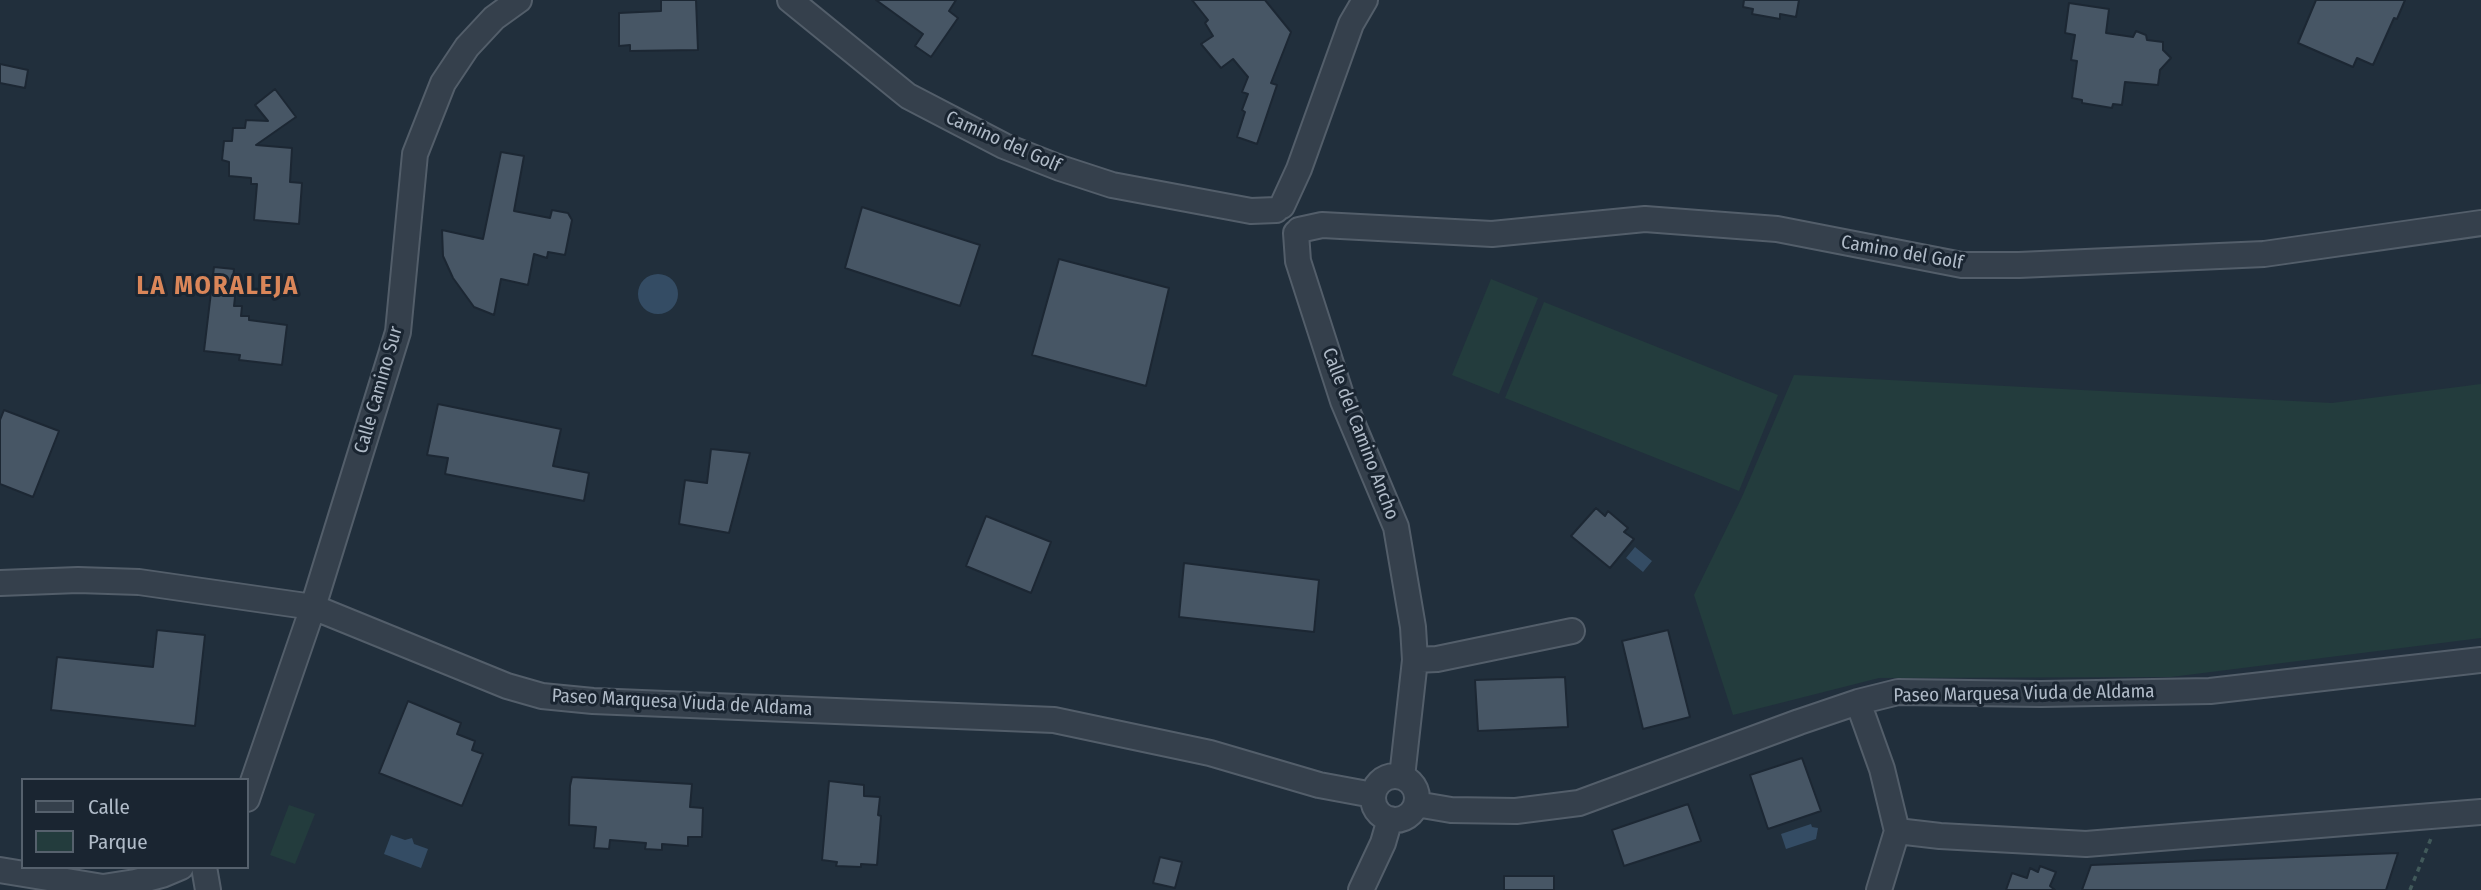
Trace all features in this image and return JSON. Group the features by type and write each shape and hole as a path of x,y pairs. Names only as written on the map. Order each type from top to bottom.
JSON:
{"street":[{"name":"Calle Camino Sur","path":"248,796 313,607 398,332 415,154 443,83 467,47 494,18 519,0"},
{"name":"Camino del Golf","path":"790,0 908,96 1004,146 1112,185 1288,219 1492,234 1645,219 1777,229 1899,255 1962,265 2264,254 2481,222"},
{"path":"1288,219 1299,169 1351,24 1365,0"},
{"name":"Calle del Camino Ancho","path":"1288,219 1298,261 1343,401 1396,527 1413,627 1415,660 1402,777"},
{"name":"Paseo Marquesa Viuda de Aldama","path":"0,583 78,580 139,582 313,607 507,687 542,696 593,701 1054,720 1210,753 1319,785 1373,795"},
{"path":"1415,660 1437,659 1572,631"},
{"name":"Paseo Marquesa Viuda de Aldama","path":"1416,804 1451,810 1516,811 1579,803 1858,702 1898,692 2041,694 2210,691 2481,660"},
{"path":"1858,702 1882,769 1897,831 1879,890"},
{"path":"1394,776 1402,777 1415,788 1416,804 1403,818 1390,819 1377,810 1373,795 1380,782 1394,776"},
{"path":"1897,831 2085,844 2481,812"},
{"path":"1361,890 1383,843 1390,819"},
{"path":"0,870 103,887 149,879 176,869"},
{"path":"204,869 208,890"}],"path":[{"path":"2410,890 2435,827"}],"green space":[{"path":"1491,279 1538,298 1499,394 1452,375"},
{"path":"1544,302 1778,395 1739,491 1505,398"},
{"path":"1794,375 2332,403 2481,384 2481,638 2171,677 1879,678 1733,715 1694,595 1742,497"},
{"path":"289,805 315,814 295,864 270,855"}],"water":[{"path":"658,274 672,280 678,294 672,308 658,314 644,308 638,294 644,280"},
{"path":"1635,547 1652,561 1643,572 1626,558"},
{"path":"1811,824 1812,827 1818,828 1816,839 1786,849 1781,834"},
{"path":"391,835 405,840 412,838 414,844 428,849 421,868 384,854"}],"building":[{"path":"661,0 696,0 698,50 630,51 630,45 619,46 619,13 661,11"},
{"path":"876,0 956,0 949,11 958,18 931,57 915,46 923,34"},
{"path":"1192,0 1265,0 1291,32 1271,83 1277,85 1257,144 1237,137 1245,112 1242,110 1248,94 1242,92 1248,77 1233,59 1221,68 1201,44 1213,36 1205,23 1208,20"},
{"path":"1744,0 1799,0 1796,17 1780,14 1780,19 1752,14 1753,9 1743,7"},
{"path":"2316,0 2405,0 2373,65 2357,58 2353,67 2298,43"},
{"path":"2069,3 2109,9 2106,33 2133,37 2136,31 2146,35 2147,40 2163,42 2163,50 2171,58 2160,70 2158,85 2125,82 2122,105 2113,104 2112,108 2082,103 2082,100 2072,98 2077,61 2071,60 2075,35 2065,33"},
{"path":"0,64 28,70 25,88 0,83"},
{"path":"275,89 296,117 256,145 292,148 290,182 302,183 299,224 254,220 257,184 251,184 251,178 229,176 229,162 222,160 224,141 232,141 233,128 245,128 246,120 268,121 255,105"},
{"path":"501,152 524,156 514,211 550,218 552,210 568,213 572,220 565,255 548,252 547,258 534,254 528,285 501,279 494,315 474,307 453,278 443,256 442,230 483,239"},
{"path":"862,207 980,245 960,306 845,268"},
{"path":"1059,259 1169,288 1146,386 1032,355"},
{"path":"214,267 234,269 233,279 237,279 234,306 242,306 241,316 249,316 249,320 287,325 282,365 239,360 240,355 204,351"},
{"path":"438,404 561,429 553,466 589,473 584,501 445,474 448,458 427,455"},
{"path":"4,410 59,431 33,497 0,484 0,420"},
{"path":"711,449 750,453 729,533 679,524 685,480 707,483"},
{"path":"1596,508 1605,516 1608,511 1628,528 1624,532 1634,539 1610,568 1571,536"},
{"path":"986,516 1051,542 1031,593 966,566"},
{"path":"1184,563 1319,580 1314,632 1179,617"},
{"path":"157,630 205,635 195,726 51,710 57,657 153,667"},
{"path":"1668,630 1690,717 1643,729 1622,641"},
{"path":"1565,677 1568,727 1478,731 1475,680"},
{"path":"408,701 461,723 457,734 475,741 472,750 483,754 462,806 379,773"},
{"path":"1802,758 1821,811 1768,829 1750,775"},
{"path":"572,777 692,784 690,807 703,808 702,837 688,837 688,846 662,844 662,850 645,849 646,843 610,840 609,849 594,848 596,827 569,825"},
{"path":"829,781 864,785 864,796 880,797 877,865 836,866 837,862 822,860"},
{"path":"1688,804 1701,841 1624,866 1612,830"},
{"path":"2398,853 2386,890 2082,890 2091,865"},
{"path":"1160,857 1182,862 1175,888 1153,883"},
{"path":"2040,866 2056,872 2050,886 2055,890 2006,890 2012,873 2027,878 2030,868 2038,872"},
{"path":"1504,876 1554,876 1554,890 1504,890"}],"district":[{"name":"LA MORALEJA","path":"218,287"}]}
